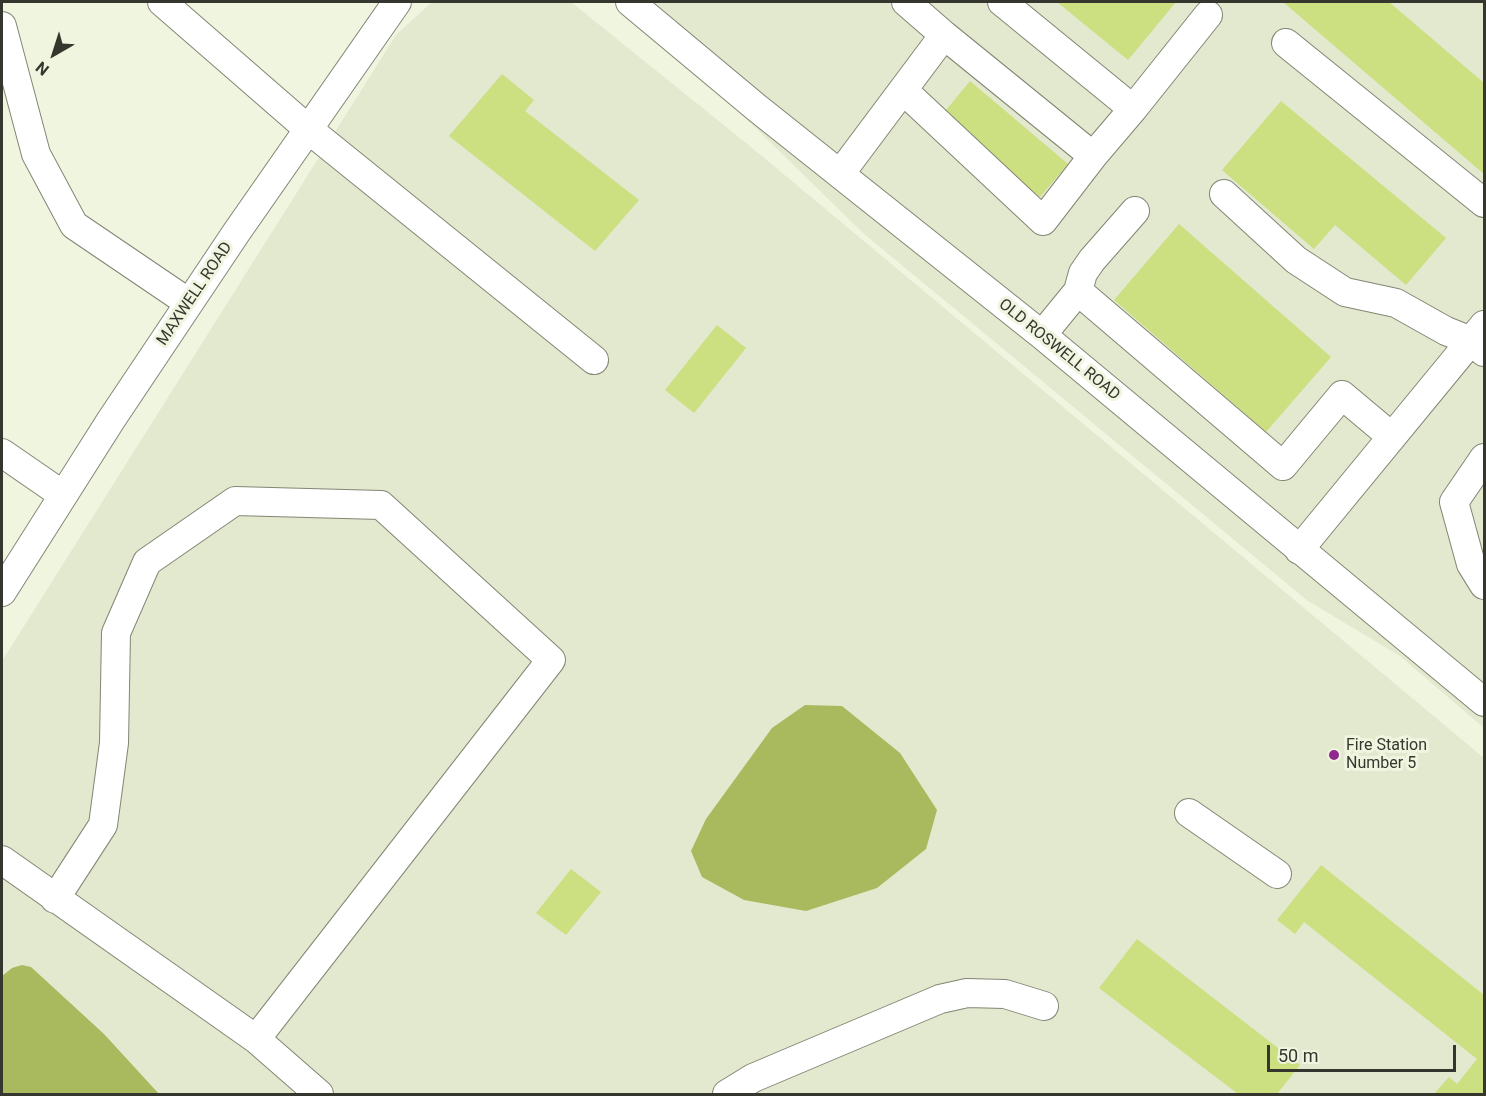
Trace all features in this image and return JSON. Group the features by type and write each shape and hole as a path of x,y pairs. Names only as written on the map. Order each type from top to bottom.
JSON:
{"street":[{"path":"162,2 308,129 594,360"},
{"name":"MAXWELL ROAD","path":"2,592 189,303 397,2"},
{"name":"OLD ROSWELL ROAD","path":"630,2 1042,335 1485,702"},
{"path":"906,2 1093,156"},
{"path":"1002,2 1133,109"},
{"path":"903,90 1043,221 1208,15"},
{"path":"2,26 36,154 74,225 189,303"},
{"path":"840,174 944,35"},
{"path":"1286,43 1485,203"},
{"path":"1224,194 1296,260 1345,292 1396,303 1446,331 1480,339 1392,437 1299,550"},
{"path":"1042,335 1078,291 1083,273 1092,260 1135,211"},
{"path":"1078,291 1283,466 1342,395 1392,437"},
{"path":"2,453 63,495"},
{"path":"1485,458 1454,502 1471,564 1485,585"},
{"path":"55,898 103,825 114,743 116,633 147,562 235,501 381,505 551,660 256,1039"},
{"path":"1189,813 1277,874"},
{"path":"2,860 256,1039 319,1095"},
{"path":"728,1095 753,1077 940,999 967,993 1005,994 1044,1006"}],"shaded area":[{"path":"432,2 571,2 751,147 1484,758 1484,1094 2,1094 2,661 396,35"},
{"path":"627,2 1484,2 1484,728 1400,656 1308,601 863,233"},
{"path":"805,705 842,706 900,753 937,810 926,849 877,888 806,911 744,900 702,877 691,851 706,819 772,728"},
{"path":"22,965 31,967 104,1034 159,1094 2,1094 2,976 12,968"}],"building":[{"path":"1057,2 1176,2 1128,60"},
{"path":"1283,2 1389,2 1484,83 1484,174"},
{"path":"502,74 534,100 525,111 639,200 595,251 449,136"},
{"path":"970,81 1068,164 1040,197 942,115"},
{"path":"1281,101 1446,238 1406,285 1335,225 1314,249 1222,170"},
{"path":"1179,224 1331,357 1266,432 1114,300"},
{"path":"717,325 746,348 694,413 665,390"},
{"path":"1321,865 1484,995 1484,1094 1434,1094 1449,1077 1457,1084 1477,1059 1304,922 1295,934 1277,920"},
{"path":"571,869 601,892 566,935 536,913"},
{"path":"1137,939 1300,1065 1277,1094 1238,1094 1099,988"}],"place":[{"name":"Fire Station Number 5","path":"1334,755"}]}
